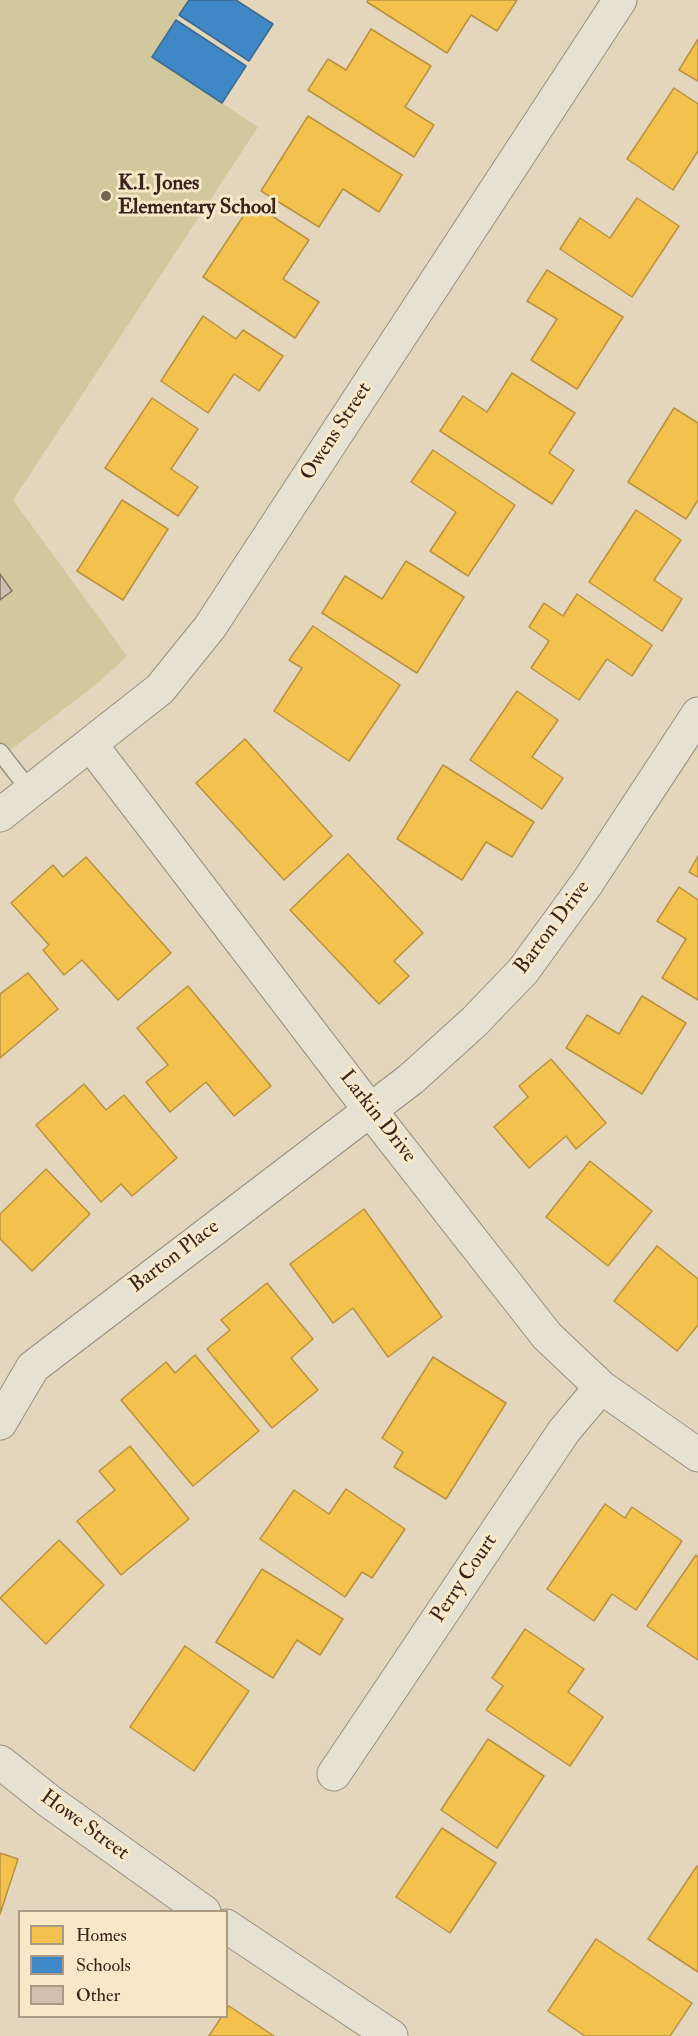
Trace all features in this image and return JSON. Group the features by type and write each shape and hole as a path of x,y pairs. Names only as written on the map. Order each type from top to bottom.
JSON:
{"street":[{"name":"Owens Street","path":"0,815 160,689 210,627 620,0"},
{"name":"Barton Drive","path":"370,1110 412,1077 474,1022 523,971 587,883 698,714"},
{"name":"Larkin Drive","path":"91,745 370,1110 547,1336 601,1388 698,1455"},
{"name":"Barton Place","path":"0,1423 33,1367 370,1110"},
{"name":"Perry Court","path":"333,1774 564,1431 601,1388"},
{"name":"Howe Street","path":"0,1762 162,1900 200,1910"},
{"path":"228,1927 391,2036"}],"lane":[{"path":"0,752 31,792"}],"shaded area":[{"name":"K.I. Jones Elementary School","path":"0,0 189,0 152,57 258,127 13,500 127,656 99,682 0,758"}],"building: Homes":[{"path":"368,0 517,0 497,31 471,15 447,53 367,2"},
{"path":"371,29 431,66 405,107 434,125 414,157 308,90 328,59 346,70"},
{"path":"698,39 698,81 679,70"},
{"path":"674,88 698,104 698,151 673,190 627,159"},
{"path":"308,116 402,175 379,212 343,189 319,227 261,191"},
{"path":"637,198 679,226 632,297 560,249 580,218 610,238"},
{"path":"252,203 309,240 283,279 319,302 295,338 203,277"},
{"path":"547,270 623,317 577,389 531,360 557,319 527,301"},
{"path":"203,316 236,339 243,330 283,356 259,391 234,374 208,413 161,381"},
{"path":"512,373 575,413 549,453 574,470 552,504 440,431 463,396 487,412"},
{"path":"152,398 198,429 171,469 198,487 178,516 105,468"},
{"path":"674,408 698,423 698,500 686,519 628,482"},
{"path":"433,450 515,505 468,576 430,551 456,512 411,482"},
{"path":"122,500 168,529 123,600 77,571"},
{"path":"636,510 681,540 654,580 682,599 662,631 589,582"},
{"path":"406,561 464,597 417,673 322,613 345,576 382,599"},
{"path":"577,594 652,645 632,676 607,659 579,700 531,668 549,641 529,627 544,603 563,616"},
{"path":"313,626 400,685 349,761 274,711 302,668 289,660"},
{"path":"517,691 558,720 532,757 563,778 542,809 470,760"},
{"path":"245,739 332,836 284,880 196,783"},
{"path":"443,765 534,822 512,857 486,842 462,880 397,839"},
{"path":"348,854 423,933 394,961 409,976 379,1004 290,910"},
{"path":"698,856 698,877 689,872"},
{"path":"86,857 171,953 118,1000 82,960 64,975 43,950 49,945 11,903 53,865 63,877"},
{"path":"679,887 698,900 698,1000 662,978 686,939 657,921"},
{"path":"28,973 58,1009 0,1058 0,994"},
{"path":"188,986 271,1086 234,1116 206,1082 170,1112 146,1082 168,1065 137,1028"},
{"path":"642,996 686,1023 642,1094 566,1048 587,1015 619,1034"},
{"path":"551,1059 606,1123 576,1149 566,1136 529,1168 494,1127 528,1097 519,1086"},
{"path":"84,1084 106,1110 124,1095 177,1158 132,1196 121,1184 101,1202 36,1125"},
{"path":"590,1161 652,1211 608,1266 546,1217"},
{"path":"46,1169 90,1214 32,1271 0,1239 0,1214"},
{"path":"364,1209 442,1317 388,1357 353,1308 333,1323 290,1264"},
{"path":"657,1246 698,1279 698,1325 677,1351 614,1301"},
{"path":"267,1283 313,1339 291,1358 318,1390 272,1428 207,1349 230,1330 221,1320"},
{"path":"195,1355 259,1431 193,1486 121,1400 166,1362 175,1373"},
{"path":"433,1357 506,1403 446,1499 394,1467 403,1452 382,1438"},
{"path":"130,1446 189,1519 121,1575 77,1521 115,1490 99,1471"},
{"path":"346,1489 405,1529 372,1578 362,1572 345,1597 260,1539 294,1490 329,1514"},
{"path":"605,1504 625,1518 632,1507 682,1541 636,1610 612,1594 594,1621 547,1589"},
{"path":"59,1540 104,1585 46,1644 0,1598"},
{"path":"696,1555 698,1557 698,1660 647,1626"},
{"path":"262,1569 343,1619 320,1655 297,1640 273,1678 216,1642"},
{"path":"525,1629 584,1669 568,1692 603,1717 570,1766 486,1710 503,1686 492,1678"},
{"path":"185,1646 249,1691 194,1771 130,1727"},
{"path":"488,1739 544,1776 497,1848 441,1810"},
{"path":"442,1828 496,1863 450,1933 396,1897"},
{"path":"0,1853 18,1859 0,1914"},
{"path":"698,1867 698,1972 648,1939"},
{"path":"596,1939 692,2003 670,2036 585,2036 548,2011"},
{"path":"228,2007 274,2036 209,2036 221,2018 228,2018"}],"building: Schools":[{"path":"189,0 236,0 273,24 249,61 179,15"},
{"path":"176,20 246,66 222,103 152,57"}],"building: Other":[{"path":"0,574 12,591 0,600"}],"place":[{"name":"K.I. Jones Elementary School","path":"106,196"}]}
